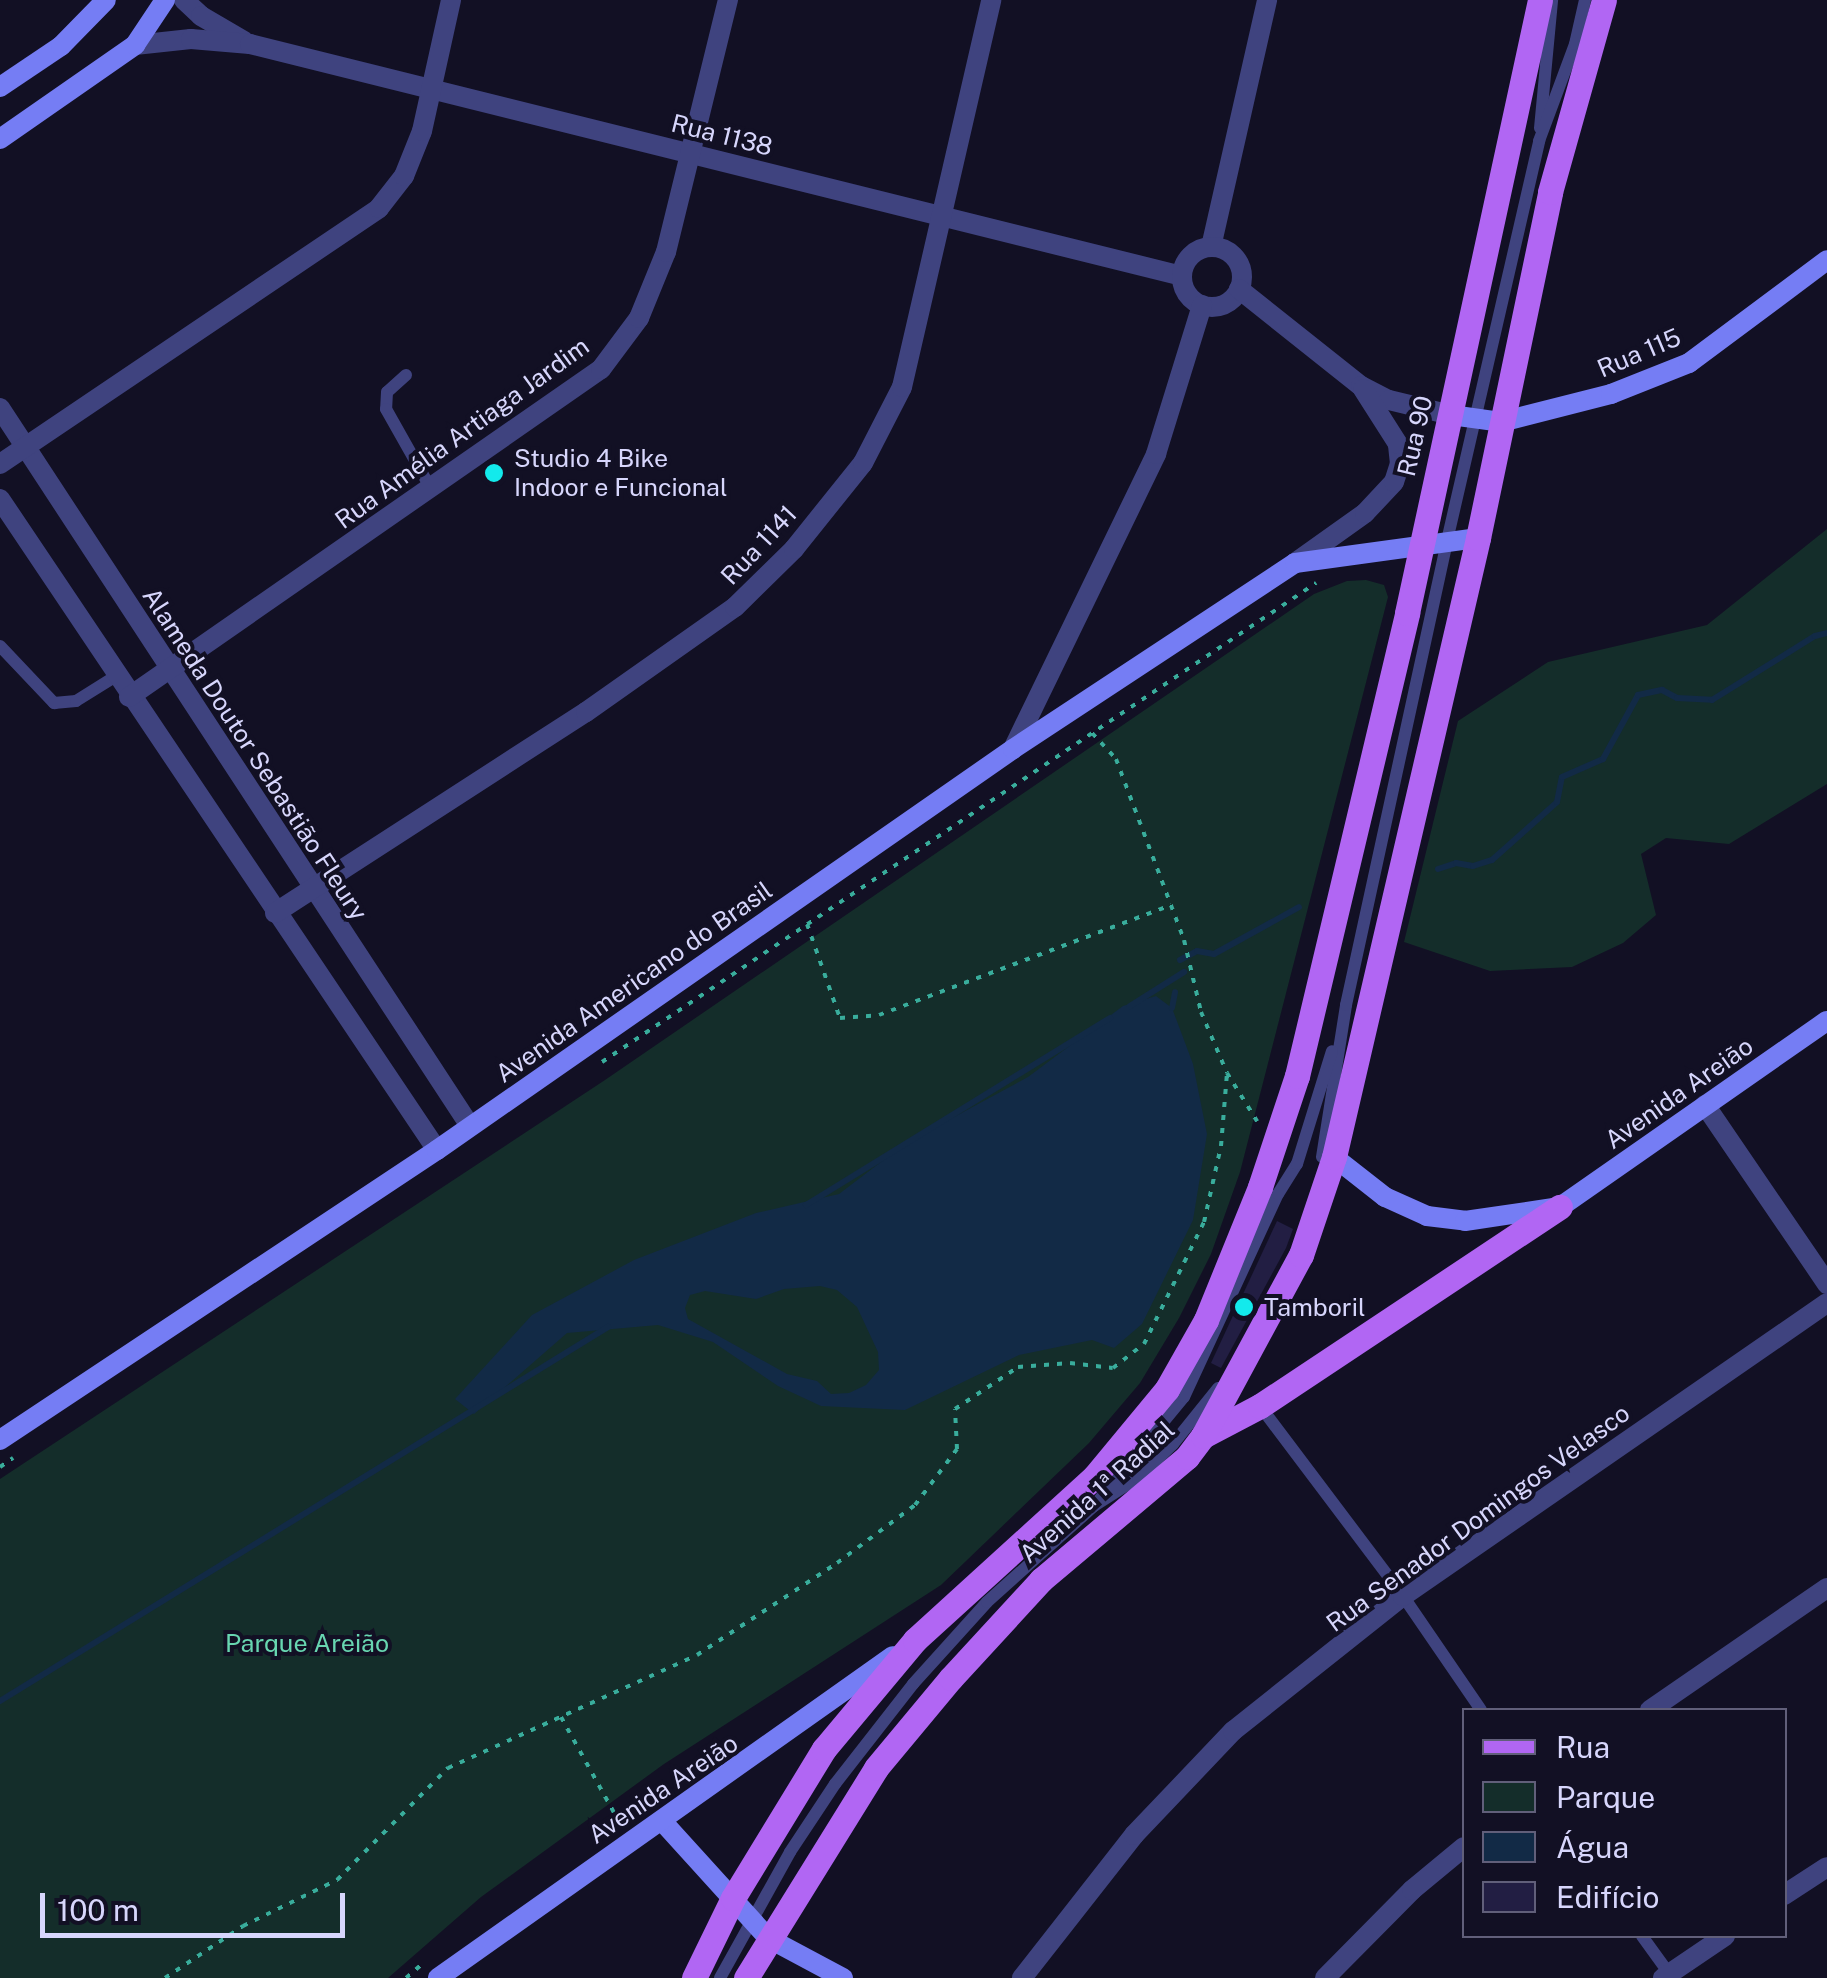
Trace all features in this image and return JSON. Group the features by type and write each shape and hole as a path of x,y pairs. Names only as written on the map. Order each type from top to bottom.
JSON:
{"main road":[{"name":"Rua 90","path":"1343,884 1434,546 1451,415 1540,0"},
{"path":"1478,538 1489,420 1567,121 1604,0"},
{"name":"Avenida 1ª Radial","path":"746,1978 759,1928 876,1768 951,1678 1042,1580 1187,1457 1204,1436 1302,1256 1334,1157 1478,538"},
{"name":"Avenida 1ª Radial","path":"694,1978 733,1898 824,1749 915,1640 1095,1476 1166,1389 1196,1337 1260,1187 1296,1076 1343,884"},
{"path":"1204,1436 1260,1406 1560,1207"}],"street":[{"path":"0,87 61,46 106,0"},
{"path":"0,139 135,45 165,0"},
{"name":"Rua 1138","path":"184,0 201,16 250,44"},
{"path":"0,464 379,208 404,176 422,131 451,0"},
{"name":"Rua Amélia Artiaga Jardim","path":"130,697 600,369 639,318 666,252 728,0"},
{"name":"Rua 1141","path":"275,913 586,712 736,607 794,550 863,462 902,387 992,0"},
{"path":"1211,247 1267,0"},
{"name":"Rua 1138","path":"135,45 192,38 250,44 1182,276"},
{"path":"1211,247 1235,258 1242,278 1239,289 1223,304 1202,305 1183,286 1182,276 1189,257 1211,247"},
{"name":"Rua 115","path":"1489,420 1611,394 1689,362 1827,260"},
{"path":"1239,289 1361,386 1389,400 1489,420"},
{"path":"1013,750 1156,454 1202,305"},
{"name":"Avenida Americano do Brasil","path":"0,1440 437,1150 1013,750 1296,563 1382,498 1400,464 1398,444 1361,386"},
{"name":"Alameda Doutor Sebastião Fleury","path":"0,408 470,1126"},
{"path":"0,499 437,1150"},
{"name":"Avenida Americano do Brasil","path":"1296,563 1478,538"},
{"name":"Avenida Areião","path":"1560,1207 1827,1022"},
{"path":"1705,1104 1827,1284"},
{"path":"1334,1157 1385,1197 1427,1216 1465,1220 1560,1207"},
{"name":"Rua Senador Domingos Velasco","path":"1022,1978 1134,1835 1234,1731 1403,1596 1827,1303"},
{"path":"1653,1708 1827,1588"},
{"name":"Avenida Areião","path":"434,1968 662,1821 915,1640"},
{"path":"662,1821 759,1928 843,1978"},
{"path":"1326,1978 1412,1890 1462,1849"},
{"path":"1787,1893 1827,1866"},
{"path":"1668,1976 1722,1938"}],"lane":[{"path":"1094,1506 1138,1478 1173,1444 1228,1376 1302,1230 1322,1158 1346,1005 1434,546 1489,420 1539,140 1552,0"},
{"path":"1539,140 1575,44 1585,0"},
{"path":"406,375 387,392 386,409 430,487"},
{"path":"0,646 54,704 76,701 116,676"},
{"path":"720,1978 759,1928 834,1784 913,1684 988,1602 1094,1506 1184,1397 1278,1194 1298,1164 1346,1005"},
{"path":"1260,1406 1403,1596 1480,1708"},
{"path":"1643,1938 1668,1976"}],"path":[{"path":"593,1068 1321,579"},
{"path":"1092,733 1116,759 1184,940 1201,1012 1227,1073 1260,1126 1265,1107"},
{"path":"807,924 840,1018 879,1015 1170,905"},
{"path":"165,1978 242,1926 338,1880 448,1768 698,1655 915,1505 958,1449 955,1409 1018,1366 1070,1363 1113,1368 1144,1344 1204,1222 1221,1146 1227,1073"},
{"path":"0,1467 16,1456"},
{"path":"561,1717 622,1827"},
{"path":"406,1978 434,1968"}],"green space":[{"path":"1827,529 1827,784 1729,844 1666,838 1641,854 1656,915 1623,943 1572,967 1490,971 1404,942 1458,721 1548,662 1707,625"},
{"name":"Parque Areião","path":"1366,580 1384,585 1388,597 1240,1172 1211,1254 1179,1318 1140,1383 1089,1443 941,1585 664,1764 481,1897 388,1978 0,1978 0,1479 605,1080 1314,594 1347,581"}],"water":[{"path":"1156,996 1172,1008 1193,1064 1207,1134 1193,1220 1142,1324 1114,1348 1092,1340 1019,1355 905,1410 821,1406 778,1386 713,1342 658,1325 567,1333 474,1414 455,1399 532,1315 634,1260 756,1213 839,1194 906,1143 1028,1077 1123,1006","holes":["820,1286 837,1290 857,1307 878,1352 879,1370 866,1385 849,1393 831,1394 817,1381 787,1374 688,1319 685,1308 690,1295 705,1291 756,1299 784,1289"]}],"building":[{"name":"Tamboril","path":"1277,1221 1293,1229 1286,1248 1221,1368 1211,1363"}],"waterway":[{"path":"1438,869 1492,860 1557,802 1562,777 1603,759 1638,695 1662,690 1677,698 1712,700 1815,636 1827,633"},
{"path":"1180,960 1197,951 1214,954 1299,907"},
{"path":"1130,1006 1184,972"},
{"path":"1172,1008 1175,992"},
{"path":"806,1205 1110,1018"},
{"path":"0,1701 608,1327"}],"place":[{"name":"Studio 4 Bike Indoor e Funcional","path":"494,473"},
{"name":"Tamboril","path":"1244,1307"}]}
